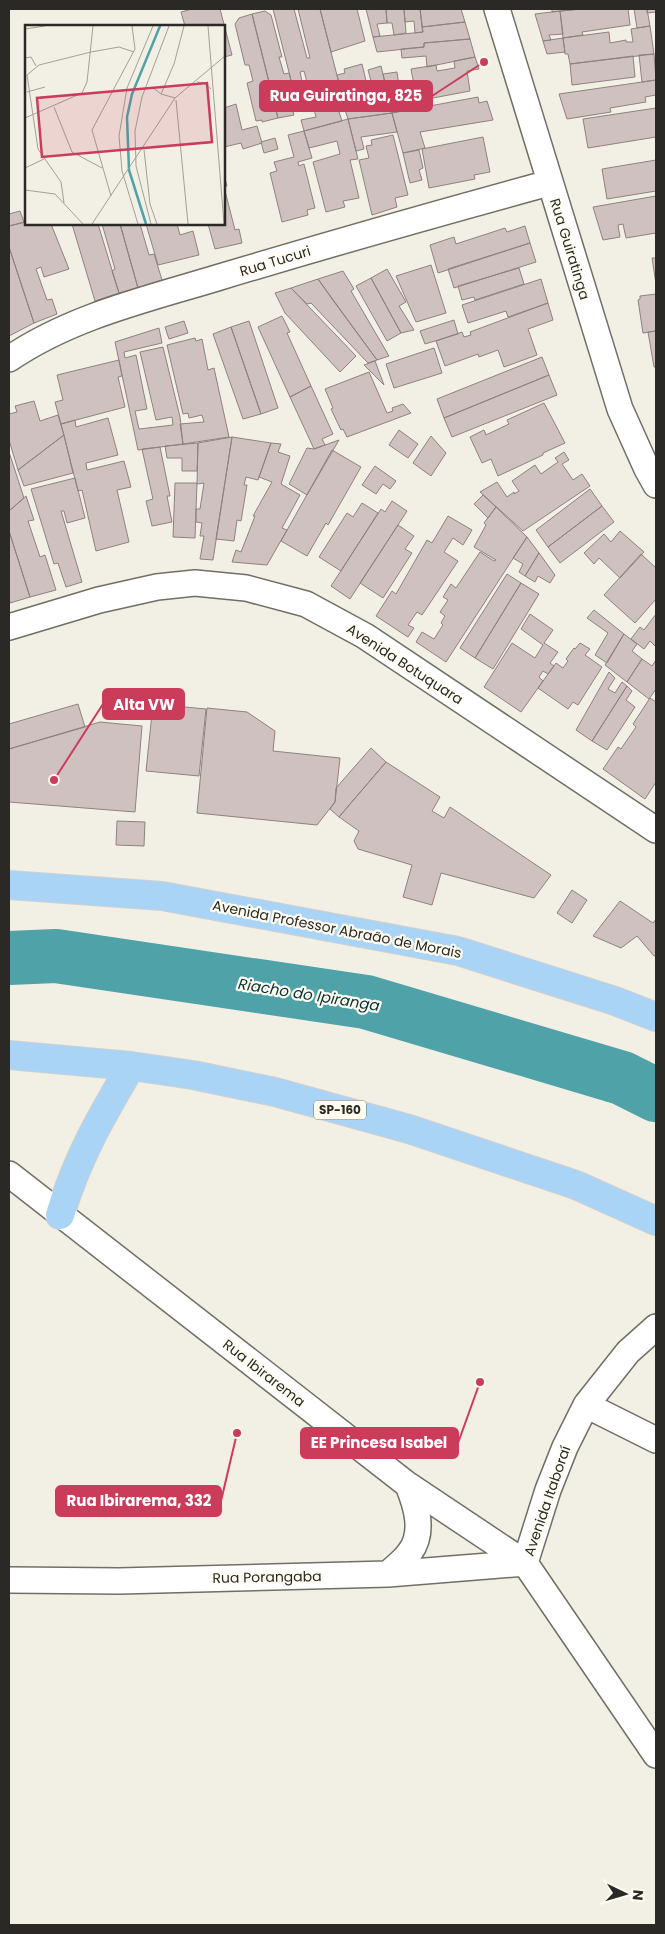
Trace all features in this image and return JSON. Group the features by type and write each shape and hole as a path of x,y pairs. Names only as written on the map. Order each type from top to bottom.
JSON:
{"main road":[{"name":"Avenida Professor Abraão de Morais","path":"9,885 162,896 458,951 615,1001 656,1017"},
{"name":"SP-160","path":"9,1055 131,1066 193,1075 275,1092 409,1129 576,1185 656,1221"},
{"path":"60,1215 70,1183 90,1136 131,1066"}],"street":[{"name":"Rua Guiratinga","path":"497,9 620,409 656,485"},
{"name":"Rua Tucuri","path":"9,359 26,347 70,325 116,308 336,242 549,183"},
{"name":"Avenida Botuquara","path":"9,627 99,600 157,587 194,583 246,588 306,604 365,636 656,830"},
{"name":"Rua Ibirarema","path":"9,1174 408,1484 525,1563"},
{"name":"Avenida Itaboraí","path":"656,1327 628,1352 586,1405 565,1447 548,1490 525,1563 656,1755"},
{"path":"586,1405 656,1440"},
{"path":"388,1574 411,1552 417,1535 416,1506 408,1484"},
{"name":"Rua Porangaba","path":"9,1580 119,1581 388,1574 525,1563"}],"building":[{"path":"192,9 220,9 224,25 185,25 181,12"},
{"path":"273,9 294,9 307,58 310,58 298,9 320,9 342,95 339,96 343,111 339,112 342,121 304,131 301,120 316,117 304,71 300,72 304,90 294,92"},
{"path":"320,9 357,9 365,41 331,52"},
{"path":"366,9 386,9 387,23 377,24 380,36 373,37"},
{"path":"386,9 404,9 406,33 394,35 392,23 387,23"},
{"path":"404,9 420,9 423,32 415,33 414,21 405,22"},
{"path":"420,9 461,9 465,22 422,27"},
{"path":"552,9 581,9 552,12"},
{"path":"628,9 630,25 582,32 583,35 563,38 560,11"},
{"path":"634,9 647,9 650,26 637,28"},
{"path":"647,9 656,9 656,12 647,13"},
{"path":"265,11 271,15 282,57 279,57 284,74 289,73 299,110 293,112 294,115 278,118 252,14"},
{"path":"560,11 563,34 549,35 551,40 543,41 535,14"},
{"path":"252,14 278,118 262,122 262,120 256,121 247,83 253,81 249,65 245,65 235,24 239,18"},
{"path":"465,22 470,39 424,43 424,47 377,52 373,37 423,32 422,27"},
{"path":"650,26 654,54 570,64 568,54 565,54 563,38 609,32 610,43 626,40 626,42 633,42 631,29"},
{"path":"225,28 232,55 225,57"},
{"path":"563,38 565,52 547,54 543,41"},
{"path":"470,39 475,57 427,67 426,56 402,58 401,49 424,47 424,43"},
{"path":"654,54 656,80 642,82 639,55"},
{"path":"633,56 635,77 572,85 570,64"},
{"path":"475,57 479,69 467,71 470,91 417,101 411,69 436,65 437,71 455,68 454,61"},
{"path":"362,64 372,106 374,105 369,88 373,88 368,70 381,66 392,113 348,119 345,110 353,109 348,89 341,91 337,75 345,73 344,69"},
{"path":"397,72 399,86 405,85 410,109 392,113 383,74"},
{"path":"656,80 656,95 645,97 646,102 610,108 611,112 567,119 559,94"},
{"path":"478,97 479,103 487,101 493,120 420,132 425,148 403,153 392,113"},
{"path":"236,104 242,130 257,126 262,143 243,149 241,143 225,147 225,108"},
{"path":"656,108 656,137 588,148 583,119"},
{"path":"392,113 397,132 361,137 364,149 356,151 348,119"},
{"path":"348,119 358,159 350,160 359,198 343,201 345,207 326,212 313,162 340,154 337,141 309,148 304,131"},
{"path":"304,131 312,158 298,162 299,166 304,164 315,208 307,210 308,215 282,222 270,173 277,171 274,162 294,157 288,135"},
{"path":"393,135 408,195 395,198 397,207 372,215 359,160 369,158 366,146 372,145 371,140"},
{"path":"483,137 490,172 474,175 475,179 429,188 422,149"},
{"path":"275,138 278,149 264,153 261,142"},
{"path":"419,150 423,168 419,170 422,180 410,183 403,153"},
{"path":"656,160 656,191 607,199 602,169"},
{"path":"225,191 235,230 239,229 242,243 215,249 208,225 225,225"},
{"path":"656,196 656,233 626,238 623,224 618,225 620,237 603,240 593,207"},
{"path":"20,211 24,222 9,226 9,214"},
{"path":"25,222 25,225 51,225 69,269 44,277 41,267 36,269 47,300 52,299 57,314 34,323 9,247 9,226"},
{"path":"72,225 98,225 119,293 95,301"},
{"path":"102,225 120,225 138,288 119,293 112,271 115,269"},
{"path":"120,225 140,225 149,255 154,254 162,280 138,288"},
{"path":"146,225 177,225 180,235 193,231 199,255 158,265"},
{"path":"525,226 530,243 438,273 430,245 454,237 456,244 505,228 507,232"},
{"path":"530,243 536,262 454,288 448,269"},
{"path":"9,247 34,323 9,336"},
{"path":"652,258 656,258 656,284"},
{"path":"431,265 446,313 416,322 396,276"},
{"path":"519,268 524,284 475,300 474,297 462,300 458,286"},
{"path":"387,269 406,302 399,306 414,330 401,333 371,278"},
{"path":"343,271 354,289 351,291 389,356 377,360 318,279"},
{"path":"371,278 401,333 387,341 356,286"},
{"path":"318,279 377,360 368,363 311,303 307,304 291,288"},
{"path":"541,279 548,303 508,317 506,311 468,323 462,305"},
{"path":"291,288 356,356 340,372 285,313 275,293"},
{"path":"656,294 656,331 643,333 638,300 640,296"},
{"path":"548,303 553,320 528,329 537,355 504,367 498,350 479,357 478,354 445,366 436,341 462,332 464,337 471,335 470,332"},
{"path":"282,316 290,332 287,333 311,386 290,397 258,327"},
{"path":"454,320 458,334 425,344 420,331"},
{"path":"184,321 188,333 169,339 165,327"},
{"path":"249,321 278,408 261,414 231,327"},
{"path":"231,327 261,414 243,419 213,334"},
{"path":"159,328 162,343 124,352 125,358 136,355 147,409 135,411 139,429 173,425 172,417 156,420 140,352 163,347 180,417 183,444 138,450 115,342"},
{"path":"656,331 656,367 654,367 648,332"},
{"path":"195,338 196,341 202,339 208,370 214,368 229,437 183,444 180,424 204,422 202,415 189,418 188,413 183,414 167,345"},
{"path":"434,348 442,373 394,388 386,364"},
{"path":"542,357 549,375 444,418 437,399"},
{"path":"119,360 122,376 118,377 125,407 61,424 55,402 63,400 57,375"},
{"path":"375,361 384,385 364,365"},
{"path":"369,372 387,413 393,411 392,408 403,404 411,413 347,437 343,429 341,430 331,409 333,408 325,389"},
{"path":"549,375 557,395 452,437 444,418"},
{"path":"311,386 333,434 322,439 325,445 314,449 290,397"},
{"path":"34,401 40,421 58,415 64,435 18,470 9,440 9,414 17,412 15,406"},
{"path":"544,403 565,443 498,476 491,459 482,463 470,437 484,430 486,435 509,424 507,420"},
{"path":"108,418 118,455 86,463 87,470 124,461 131,487 117,490 129,542 96,551 82,490 78,491 61,424 75,420 76,427"},
{"path":"399,430 418,444 408,458 389,445"},
{"path":"64,435 73,473 24,486 18,470"},
{"path":"431,436 446,453 431,476 413,463"},
{"path":"232,437 271,443 258,480 246,477 244,485 247,485 241,521 237,520 234,541 216,539"},
{"path":"232,437 213,560 200,559 204,536 200,536 202,523 196,522 196,509 200,509 204,483 197,484 198,443"},
{"path":"339,440 307,495 289,484 307,448 314,449"},
{"path":"198,443 197,471 182,471 182,458 167,458 165,446"},
{"path":"271,443 281,444 278,452 290,456 281,484 300,495 282,528 287,530 267,565 232,562 236,550 241,552 255,516 253,516 272,482 259,477"},
{"path":"160,447 170,496 167,496 172,522 152,526 146,501 153,499 142,449"},
{"path":"332,450 361,467 328,525 326,523 307,556 281,541"},
{"path":"9,452 24,498 9,511"},
{"path":"564,452 569,460 562,464 573,480 582,474 590,486 523,531 480,492 497,482 507,497 514,492 514,494 519,491 512,481 535,465 541,474 558,462 555,458"},
{"path":"375,466 396,481 390,489 383,484 376,494 362,485"},
{"path":"75,478 85,518 67,523 64,511 61,511 82,582 66,587 58,563 54,564 31,489"},
{"path":"175,483 197,483 195,538 173,537"},
{"path":"590,489 602,506 548,547 536,530"},
{"path":"483,495 496,507 488,518 474,504"},
{"path":"26,496 34,520 28,521 40,557 45,555 56,590 30,597 9,531 9,511"},
{"path":"392,501 407,511 350,599 331,586 381,509 385,512"},
{"path":"362,503 378,513 341,571 319,557 347,513 353,517"},
{"path":"602,506 614,522 560,563 548,547"},
{"path":"496,507 527,537 446,662 416,642 422,632 434,639 443,625 441,623 445,616 440,612 448,600 443,597 451,584 456,588 480,552 494,561 496,560 474,547 486,525 484,523"},
{"path":"448,516 472,530 463,545 453,538 444,552 458,561 422,615 417,612 408,625 414,628 408,637 376,616 392,591 396,594 427,540 432,543"},
{"path":"398,525 414,536 405,549 412,553 383,598 360,583"},
{"path":"9,531 30,597 10,603 9,598"},
{"path":"620,531 644,552 620,578 599,558 594,564 584,553 604,534 611,542"},
{"path":"527,537 539,553 525,576 519,572 523,564 513,558"},
{"path":"539,553 555,575 550,583 538,576 535,582 525,576"},
{"path":"641,554 656,568 656,599 635,623 604,595"},
{"path":"507,574 521,583 475,658 460,648"},
{"path":"521,583 539,594 493,669 475,658"},
{"path":"594,610 624,634 607,663 595,655 608,633 587,618"},
{"path":"530,614 553,630 544,643 558,652 550,663 554,666 548,674 543,671 539,677 543,681 521,712 484,687 512,643 535,658 543,645 521,629"},
{"path":"656,614 656,647 650,641 644,649 631,639 640,627 644,630"},
{"path":"624,634 637,644 632,651 642,659 627,682 605,665"},
{"path":"580,643 590,649 585,655 602,667 578,705 573,702 568,709 538,688 556,663 563,668 568,661 566,659"},
{"path":"642,659 652,666 656,660 656,689 649,699 627,682"},
{"path":"609,672 615,678 608,689 615,693 622,682 627,686 592,741 576,730"},
{"path":"627,686 632,691 626,700 635,707 607,750 592,741"},
{"path":"650,698 656,702 656,782 645,799 603,769 618,747 621,749 636,727 633,724"},
{"path":"78,704 85,727 9,749 9,724"},
{"path":"153,704 206,709 199,776 146,771"},
{"path":"207,708 247,712 275,731 273,751 340,758 335,802 317,825 197,813"},
{"path":"100,722 142,726 135,812 9,802 9,749"},
{"path":"371,748 386,762 339,817 330,809 335,802 336,788"},
{"path":"386,762 440,797 432,811 444,818 450,807 551,875 534,898 441,873 432,905 403,897 412,865 358,849 354,841 359,831 339,817"},
{"path":"117,821 145,822 144,846 116,845"},
{"path":"572,890 587,900 572,923 557,913"},
{"path":"620,901 653,923 656,919 656,955 654,956 637,936 621,948 593,936"}],"waterway":[{"name":"Riacho do Ipiranga","path":"9,958 56,956 366,1002 622,1078 656,1095"}],"place":[{"name":"Rua Guiratinga, 825","path":"484,62"},
{"name":"Alta VW","path":"54,780"},
{"name":"EE Princesa Isabel","path":"480,1382"},
{"name":"Rua Ibirarema, 332","path":"237,1433"}]}
